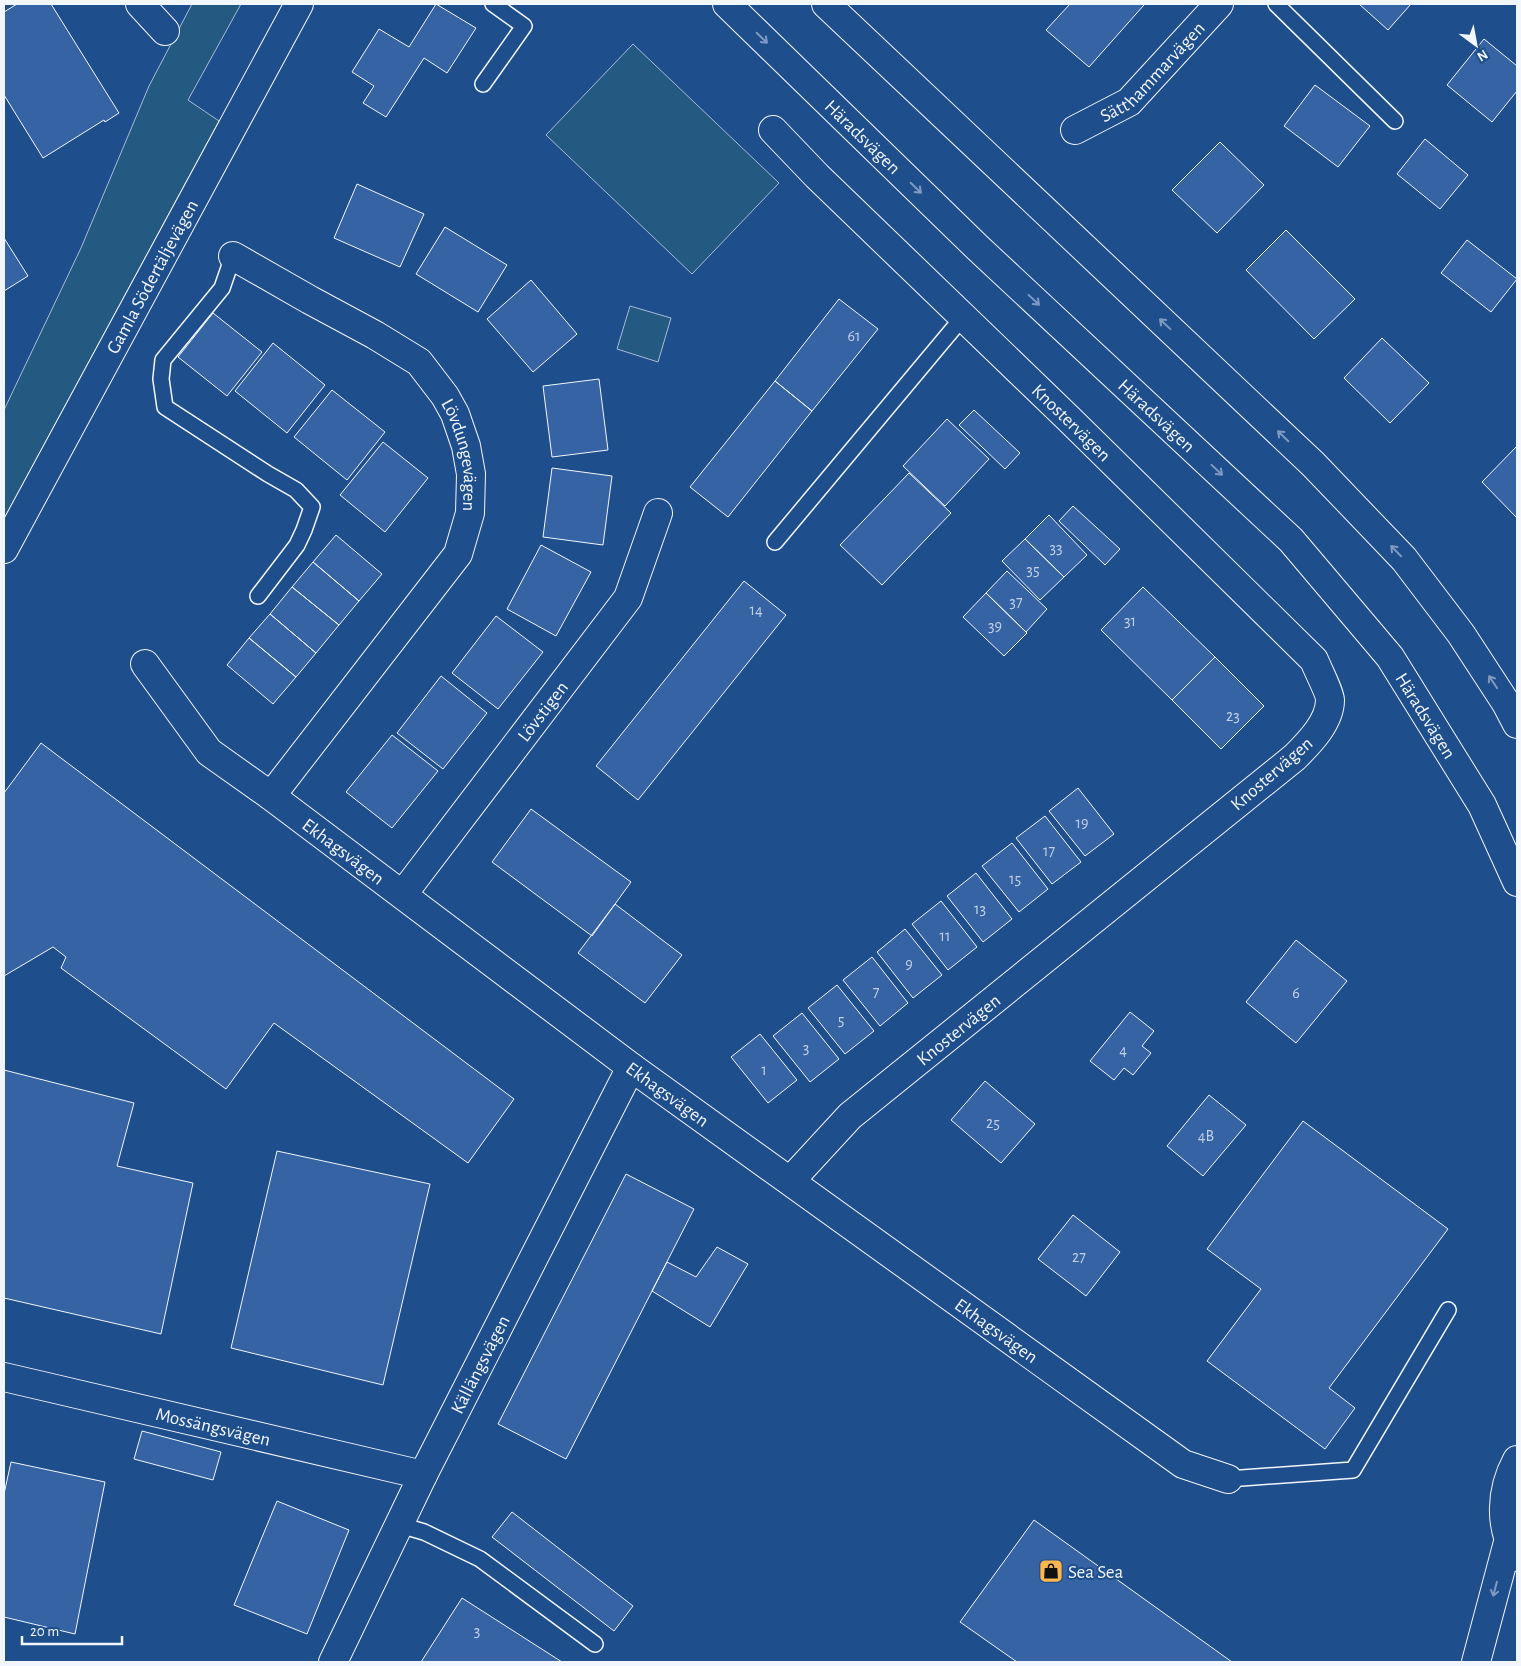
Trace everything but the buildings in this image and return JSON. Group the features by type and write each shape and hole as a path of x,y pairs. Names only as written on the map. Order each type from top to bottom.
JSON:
{"street":[{"path":"140,4 165,31"},
{"name":"Gamla Södertäljevägen","path":"4,549 299,4"},
{"name":"Häradsvägen","path":"728,4 978,248 1291,540 1390,657 1482,805 1517,882"},
{"path":"826,4 1313,464 1397,552 1461,634 1506,703 1517,724"},
{"name":"Sätthammarvägen","path":"1075,130 1129,102 1218,4"},
{"name":"Knostervägen","path":"773,130 817,176 1314,660 1330,699 1327,712 1315,737 1295,757 850,1116 791,1180"},
{"name":"Lövdungevägen","path":"233,256 375,334 419,362 445,396 455,414 466,446 472,474 470,513 458,554 271,796"},
{"name":"Lövstigen","path":"403,894 628,598 658,513"},
{"name":"Ekhagsvägen","path":"146,664 209,752 403,894 631,1067 791,1180 1182,1464 1228,1479"},
{"name":"Källängsvägen","path":"333,1662 424,1475 631,1067"},
{"name":"Mossängsvägen","path":"4,1377 424,1475"},
{"path":"1476,1662 1513,1550 1503,1506 1510,1473 1517,1460"}],"lane":[{"path":"483,84 524,26 493,4"},
{"path":"1276,4 1395,121"},
{"path":"233,256 222,288 163,360 161,379 164,407 296,490 312,507 297,545 258,596"},
{"path":"775,542 963,317"},
{"path":"1228,1479 1353,1470 1448,1310"},
{"path":"400,1524 424,1532 480,1559 595,1644"}],"shaded area":[{"path":"192,4 241,4 188,100 219,121 4,519 4,410 81,248 149,86"},
{"path":"633,44 779,183 692,274 546,135"},
{"path":"630,306 671,318 658,362 617,349"}],"place":[{"name":"Sea Sea","path":"1051,1571"}]}
